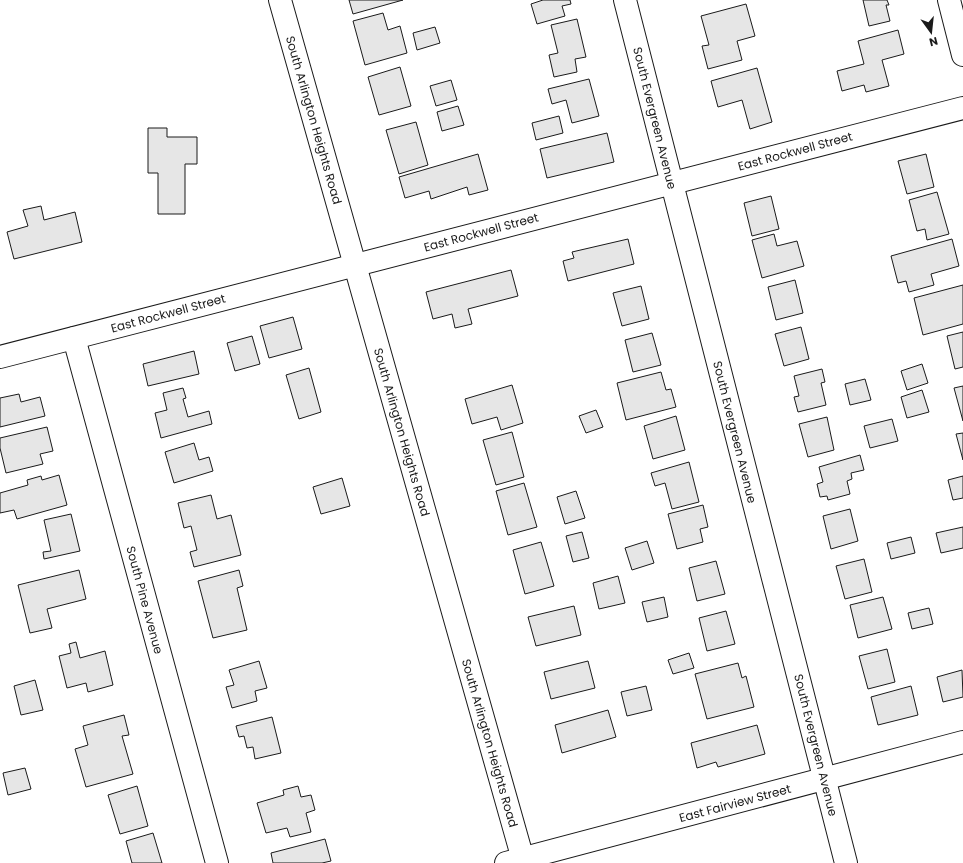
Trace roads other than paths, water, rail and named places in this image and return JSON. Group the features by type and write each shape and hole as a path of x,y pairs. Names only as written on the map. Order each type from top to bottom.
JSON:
{"street":[{"name":"South Arlington Heights Road","path":"280,0 355,265 518,862"},
{"name":"South Evergreen Avenue","path":"626,0 846,863"},
{"path":"949,0 963,55"},
{"name":"East Rockwell Street","path":"0,357 963,108"},
{"name":"South Pine Avenue","path":"74,338 217,863"},
{"name":"East Fairview Street","path":"518,862 963,742"}]}
